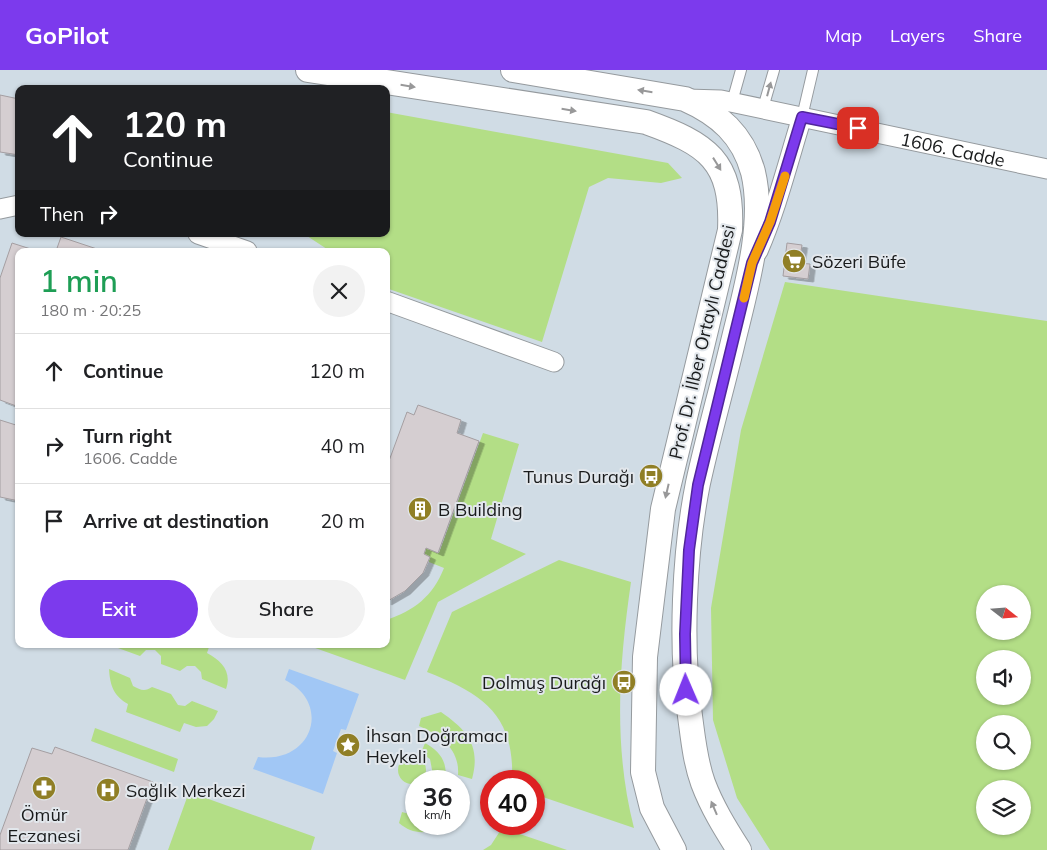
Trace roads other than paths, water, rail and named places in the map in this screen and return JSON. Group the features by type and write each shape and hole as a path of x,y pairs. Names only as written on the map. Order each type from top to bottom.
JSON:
{"street":[{"name":"Prof. Dr. İlber Ortaylı Caddesi","path":"308,70 646,122 684,136 710,153 723,174 731,202 730,230 663,509 645,657 644,772 652,808 674,850"},
{"name":"Prof. Dr. İlber Ortaylı Caddesi","path":"513,70 685,99 708,110 728,126 746,150 754,174 756,216 752,263 698,485 689,550 685,634 686,690 693,744 702,782 718,818 739,850"},
{"name":"1606. Cadde","path":"685,99 732,102 1047,169"},
{"path":"752,263 770,222 802,117"},
{"path":"0,209 15,206"},
{"path":"207,237 238,248"},
{"path":"390,302 554,362"}],"lane":[{"path":"732,102 741,70"},
{"path":"763,108 774,70"},
{"path":"802,117 813,70"}],"water":[{"path":"289,669 359,694 346,730 341,729 333,751 337,753 323,794 253,769 258,757 277,757 292,751 303,742 310,730 312,716 308,703 300,690 285,680"}],"place":[{"name":"Sözeri Büfe","path":"794,261"},
{"name":"Tunus Durağı","path":"651,476"},
{"name":"B Building","path":"420,509"},
{"name":"Dolmuş Durağı","path":"624,682"},
{"name":"İhsan Doğramacı Heykeli","path":"348,745"},
{"name":"Ömür Eczanesi","path":"44,788"},
{"name":"Sağlık Merkezi","path":"108,790"}]}
